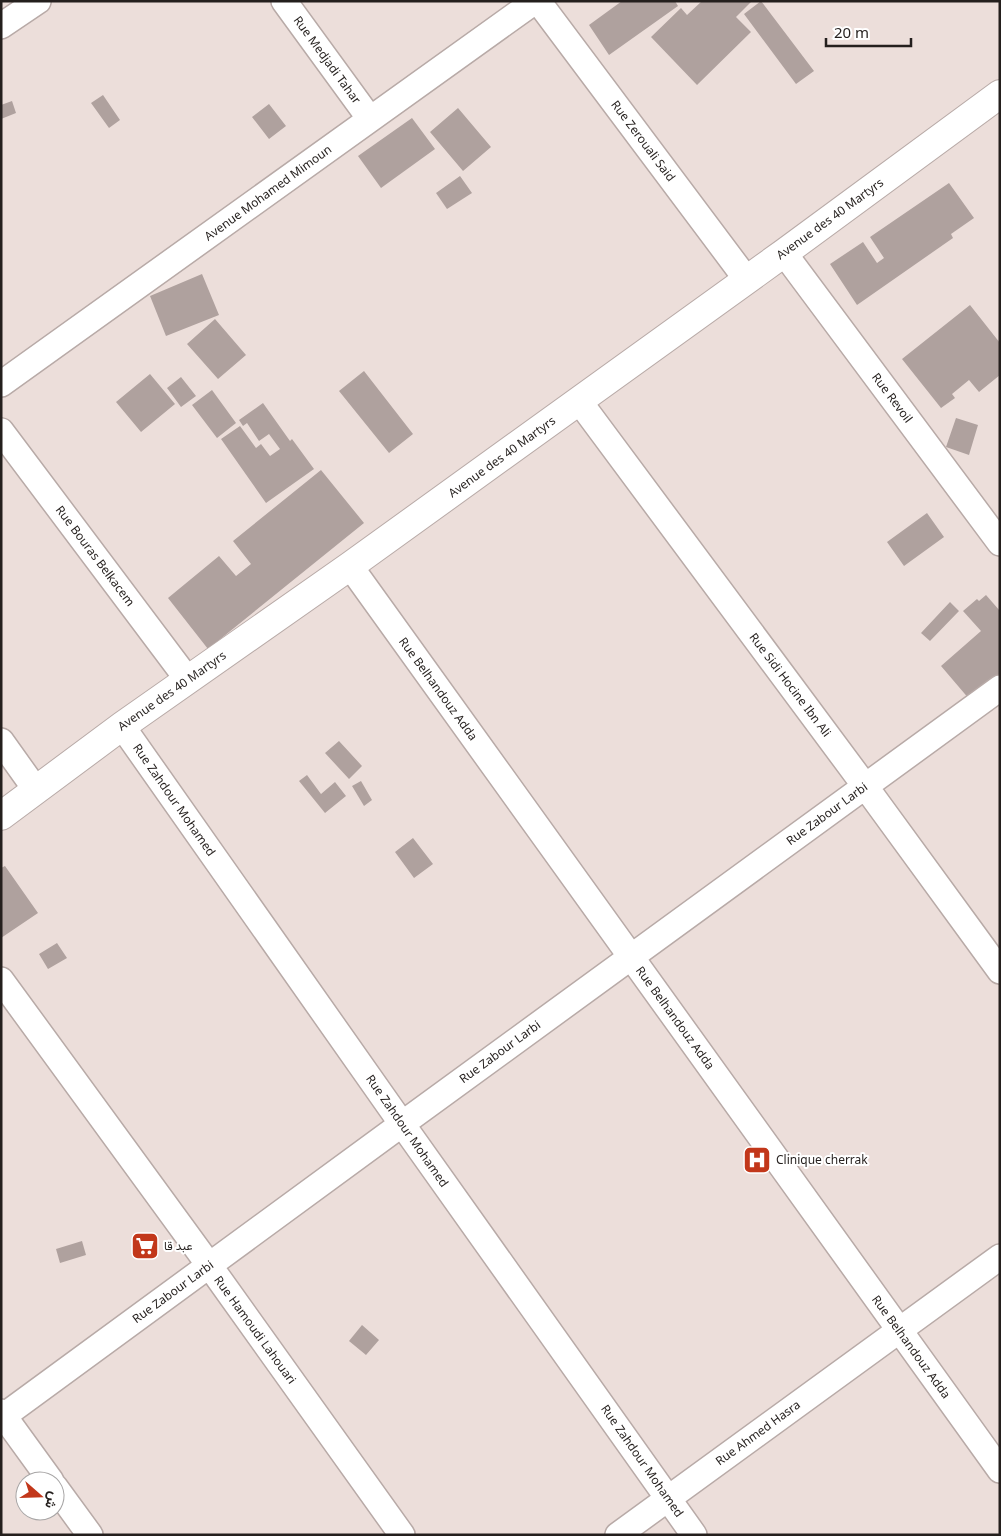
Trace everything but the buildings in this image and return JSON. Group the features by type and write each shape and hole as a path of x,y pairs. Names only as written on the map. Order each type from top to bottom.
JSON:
{"main road":[{"name":"Avenue des 40 Martyrs","path":"1,816 122,726 350,566 747,280 1000,94"}],"street":[{"path":"1,26 38,1"},
{"name":"Rue Medjadi Tahar","path":"284,1 370,119"},
{"name":"Avenue Mohamed Mimoun","path":"1,384 537,1"},
{"name":"Rue Zerouali Said","path":"537,1 747,280"},
{"name":"Rue Revoil","path":"784,253 1000,543"},
{"name":"Rue Sidi Hocine Ibn Ali","path":"579,401 1000,971"},
{"name":"Rue Bouras Belkacem","path":"1,431 188,680"},
{"name":"Rue Belhandouz Adda","path":"350,566 1000,1470"},
{"name":"Rue Zabour Larbi","path":"2,1415 1000,688"},
{"name":"Rue Zahdour Mohamed","path":"122,726 694,1535"},
{"path":"1,741 36,790"},
{"name":"Rue Hamoudi Lahouari","path":"1,980 209,1265 402,1535"},
{"name":"Rue Ahmed Hasra","path":"618,1535 1000,1257"},
{"path":"2,1415 44,1471"},
{"path":"65,1501 90,1535"}],"place":[{"name":"Clinique cherrak","path":"757,1160"},
{"name":"عبد قا","path":"145,1246"}]}
